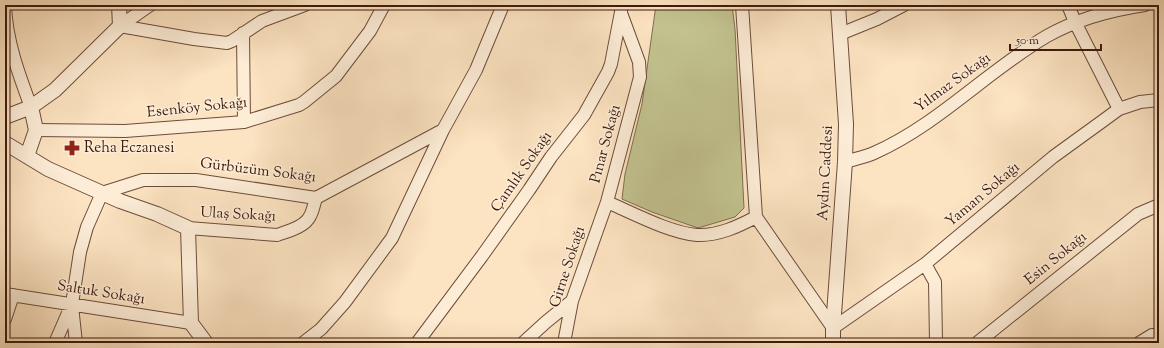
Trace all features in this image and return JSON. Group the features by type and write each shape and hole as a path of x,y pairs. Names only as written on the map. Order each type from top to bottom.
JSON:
{"street":[{"path":"5,5 16,67 32,107 36,130 27,156"},
{"path":"119,5 120,26"},
{"path":"5,117 32,107 55,90 120,26 150,5"},
{"name":"Esenköy Sokağı","path":"36,130 125,131 244,122 304,102 336,76 370,31 384,5"},
{"path":"304,343 321,329 345,302 392,238 443,130 476,70 503,5"},
{"path":"742,5 756,217 833,328"},
{"name":"Aydın Caddesi","path":"833,343 845,162 846,118 838,5"},
{"path":"840,34 877,19 904,5"},
{"path":"1068,5 1075,22 1119,109"},
{"name":"Yılmaz Sokağı","path":"845,162 872,154 892,144 943,112 1022,52 1048,36 1075,22 1124,8 1145,5"},
{"path":"120,26 222,43 232,42 262,21 300,6"},
{"name":"Pınar Sokağı","path":"621,8 639,62 640,77 607,202 677,231 698,235 719,232 756,217"},
{"name":"Çamlık Sokağı","path":"418,343 482,256 551,157 584,115 608,72 621,8"},
{"path":"243,33 244,122"},
{"name":"Yaman Sokağı","path":"833,328 925,264 1054,157 1119,109 1140,102 1159,100"},
{"name":"Gürbüzüm Sokağı","path":"102,193 143,180 196,180 316,198 443,130"},
{"path":"5,143 48,169 188,228 191,322 206,343"},
{"path":"76,343 72,304 80,252 91,215 102,193"},
{"name":"Ulaş Sokağı","path":"188,228 277,235 304,224 310,217 316,198"},
{"name":"Girne Sokağı","path":"564,343 572,301 607,202"},
{"name":"Esin Sokağı","path":"977,343 1138,214 1159,205"},
{"path":"925,264 935,282 936,343"},
{"path":"5,319 9,294"},
{"name":"Saltuk Sokağı","path":"9,294 191,322"},
{"path":"523,343 572,301"},
{"path":"55,343 72,304"},
{"path":"1139,343 1152,335 1159,336"}],"green space":[{"path":"656,5 732,5 735,29 744,208 735,217 698,228 652,212 622,199 625,174 642,104"}],"place":[{"name":"Reha Eczanesi","path":"72,148"}]}
